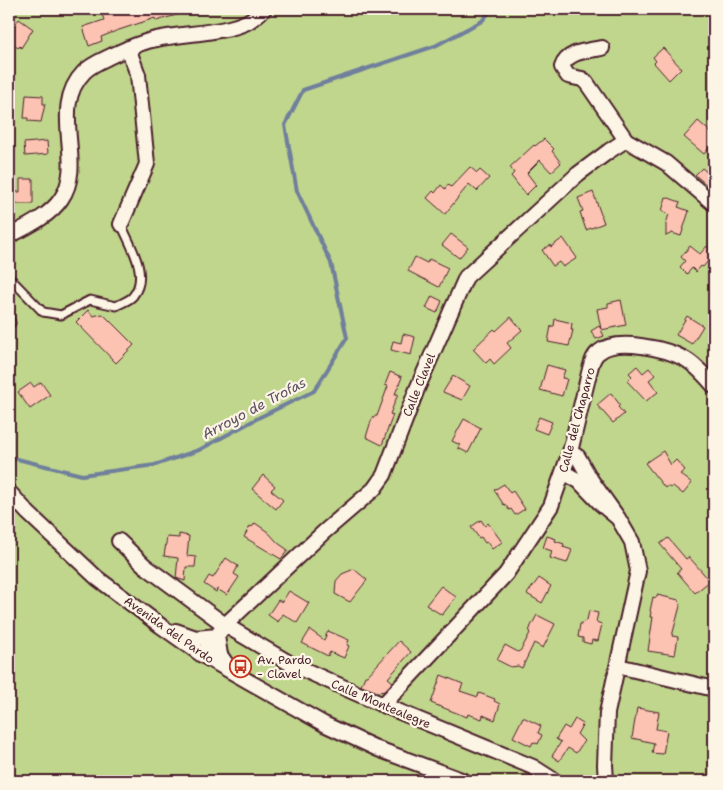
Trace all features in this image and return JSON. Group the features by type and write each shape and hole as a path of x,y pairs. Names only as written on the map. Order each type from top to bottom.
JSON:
{"street":[{"path":"9,236 52,210 68,187 70,172 67,111 69,97 75,83 84,72 95,63 153,39 232,27 250,21 264,9"},
{"path":"121,224 147,164 138,75 128,48"},
{"path":"602,48 572,55 564,61 562,66 568,76 582,79 586,82 626,140 666,162 714,204"},
{"name":"Calle Clavel","path":"202,655 221,630 324,532 374,489 384,475 417,389 466,277 578,174 626,140"},
{"name":"Calle del Chaparro","path":"383,705 506,574 551,506 570,452 594,357 604,348 620,345 640,346 671,353 687,360 714,386"},
{"path":"570,452 578,457 632,542 638,571 607,713 606,781"},
{"path":"563,472 579,481 600,503 618,518"},
{"name":"Avenida del Pardo","path":"9,492 28,513 97,578 202,655 324,724 378,749 464,781"},
{"name":"Calle Montealegre","path":"119,541 145,566 221,630 383,705 533,767 556,781"},
{"path":"161,626 196,638 221,630 220,654 233,673"},
{"path":"618,666 714,689"}],"lane":[{"path":"9,277 43,312 61,314 90,300 116,306 132,297 139,286 140,270 121,224"}],"green space":[{"path":"9,9 714,9 714,781 9,781"}],"building":[{"path":"112,9 190,9 190,11 156,21 155,18 116,31 101,37 102,41 89,46 83,27 104,20 101,12"},
{"path":"19,19 33,29 21,48 20,46 18,48 9,41 9,33"},
{"path":"663,48 681,68 669,80 654,63 656,61 653,57"},
{"path":"26,95 43,96 43,104 45,104 41,122 28,121 28,118 24,118"},
{"path":"698,121 714,135 714,142 704,154 684,137"},
{"path":"544,139 554,149 552,151 561,163 551,172 540,160 527,173 536,185 526,195 511,176 514,173 510,167 534,145"},
{"path":"47,141 48,154 25,156 24,143"},
{"path":"470,167 477,173 480,170 489,178 477,191 469,184 445,214 427,198 433,191 435,193 441,185 445,189 448,184 451,187"},
{"path":"702,168 714,178 714,191 695,175"},
{"path":"20,179 33,179 33,204 9,204 9,192 20,192"},
{"path":"593,192 604,223 586,230 580,212 583,211 578,198"},
{"path":"666,197 680,202 678,207 689,211 681,236 672,233 666,236 666,224 669,214 662,211"},
{"path":"451,234 468,247 459,258 442,245"},
{"path":"563,238 577,258 563,267 559,262 553,266 542,250 550,245 551,247"},
{"path":"690,246 700,254 707,246 714,254 703,267 701,266 696,272 692,268 687,274 680,267 685,261 681,257"},
{"path":"415,257 427,263 429,259 448,268 439,287 408,271"},
{"path":"432,296 442,301 437,313 426,308"},
{"path":"621,300 626,325 601,330 604,336 596,339 591,331 599,326 601,329 597,309 608,307 608,303"},
{"path":"88,310 93,316 102,314 105,316 134,345 116,363 76,322"},
{"path":"687,316 703,326 692,344 676,335"},
{"path":"511,317 522,330 507,343 511,348 494,364 490,359 486,363 473,349 494,329 496,331"},
{"path":"555,319 572,323 571,330 573,330 569,346 548,342 551,326 554,326"},
{"path":"403,334 415,337 411,355 391,350 393,341 401,343"},
{"path":"547,365 565,370 562,378 567,379 562,396 540,390"},
{"path":"637,366 643,373 649,368 655,375 649,380 658,392 646,401 627,381 632,376 629,373"},
{"path":"390,372 402,377 390,414 393,415 382,445 366,437 371,421 374,416 377,416 388,386 385,385"},
{"path":"453,376 470,386 462,400 443,392"},
{"path":"41,382 50,395 30,409 18,392 31,383 34,387"},
{"path":"611,393 624,414 613,423 597,405"},
{"path":"539,417 552,422 547,434 534,429"},
{"path":"464,419 481,428 468,453 458,448 460,445 452,441"},
{"path":"663,451 671,465 676,460 685,470 680,474 692,483 683,494 673,486 665,488 645,463"},
{"path":"263,475 275,486 271,490 283,500 276,509 252,489"},
{"path":"504,484 510,493 513,491 525,509 515,515 511,509 509,510 504,505 494,490"},
{"path":"481,520 485,526 488,523 502,542 492,549 487,542 485,543 481,537 479,538 471,527"},
{"path":"255,523 288,550 281,559 244,537 250,526 252,527"},
{"path":"179,534 189,536 187,556 196,557 195,567 186,567 185,581 176,578 178,558 164,556 167,537 179,538"},
{"path":"547,536 564,544 563,547 572,550 567,563 550,558 552,551 543,548"},
{"path":"668,538 686,559 689,557 710,581 695,593 677,572 681,569 660,544"},
{"path":"226,558 238,566 234,574 239,577 227,595 217,589 216,592 204,584 209,576 213,578"},
{"path":"354,569 367,580 350,602 335,594 336,581 342,574"},
{"path":"539,578 551,586 542,603 527,594"},
{"path":"441,586 456,597 442,615 426,605"},
{"path":"289,591 309,603 297,623 283,614 278,622 268,615 278,600 282,602"},
{"path":"657,595 679,600 680,606 672,636 678,637 675,655 648,651 653,617 650,617 650,611 653,597 656,598"},
{"path":"589,611 598,613 596,622 602,624 598,641 592,640 591,644 583,642 583,638 578,637 580,624 587,620"},
{"path":"537,615 555,624 543,648 534,643 522,668 518,666 511,667 497,660 505,645 518,652 521,650"},
{"path":"310,630 324,640 328,631 349,640 347,645 349,646 344,658 330,652 328,656 302,643"},
{"path":"399,641 411,652 388,678 393,682 385,691 378,692 361,686 365,676"},
{"path":"441,675 463,684 460,691 478,697 479,693 495,699 494,701 500,704 495,720 483,715 482,719 468,714 467,717 431,703"},
{"path":"637,708 659,712 656,729 667,731 663,754 652,753 654,743 632,738"},
{"path":"523,717 541,726 538,733 542,735 538,744 533,742 531,746 513,737"},
{"path":"575,719 583,724 577,734 584,741 576,753 568,748 559,761 552,756 561,742 556,739 564,726 569,729"}],"waterway":[{"name":"Arroyo de Trofas","path":"9,457 82,475 155,465 199,450 260,417 314,391 347,338 331,263 297,191 285,125 303,90 435,46 482,21 492,9"}],"place":[{"name":"Av. Pardo - Clavel","path":"241,667"}]}
